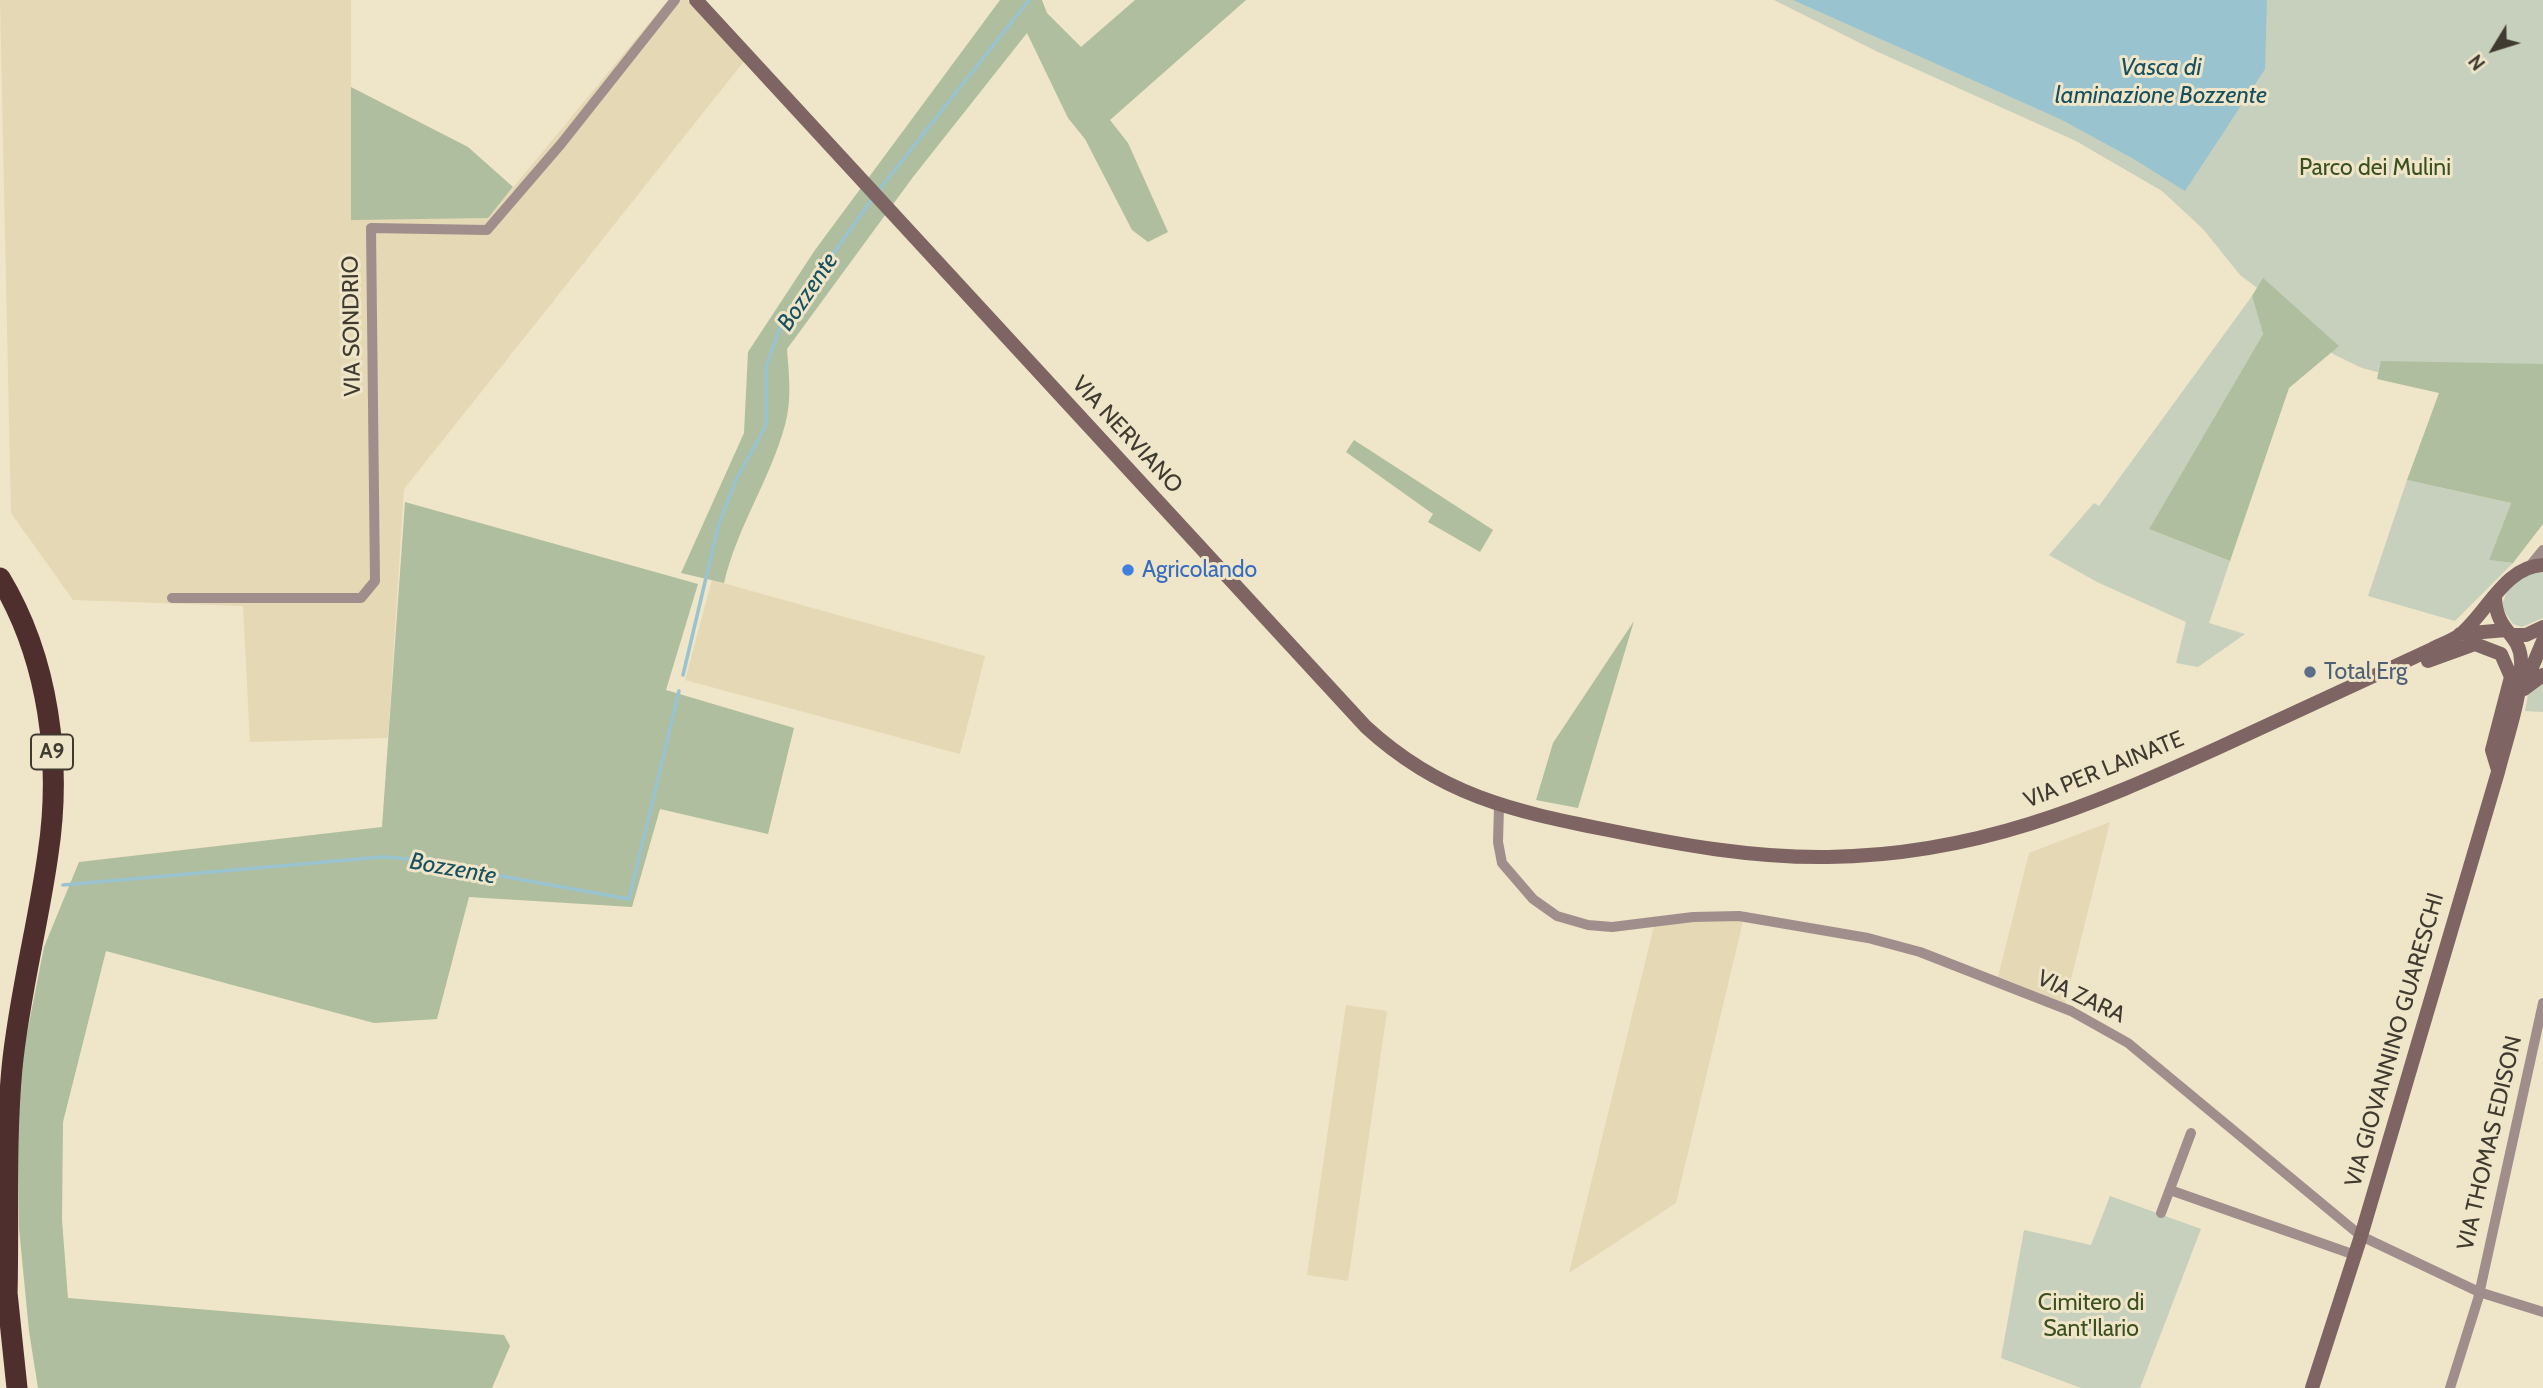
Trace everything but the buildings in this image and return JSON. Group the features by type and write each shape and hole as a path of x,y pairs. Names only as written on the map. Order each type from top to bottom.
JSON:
{"highway":[{"name":"A9","path":"0,578 33,653 51,734 53,793 48,854 23,985 12,1070 7,1296"},
{"path":"0,1229 17,1388"}],"street":[{"name":"VIA SONDRIO","path":"172,598 361,598 375,581 371,228 487,230 561,144 675,0"},
{"name":"VIA NERVIANO","path":"696,0 1366,727 1428,775 1499,807 1575,824"},
{"path":"2536,566 2543,550"},
{"name":"VIA PER LAINATE","path":"1575,824 1690,847 1783,857 1865,856 1947,846 2015,830 2082,808 2337,693 2460,634 2516,574 2536,566"},
{"path":"2495,597 2496,616 2535,667"},
{"name":"VIA PER LAINATE","path":"2460,634 2526,635 2543,627"},
{"path":"2515,704 2535,667 2543,641"},
{"path":"2337,693 2354,692 2462,646 2488,646 2501,654 2511,677 2492,750 2498,772"},
{"path":"2515,704 2535,667"},
{"name":"VIA GIOVANNINO GUARESCHI","path":"2312,1388 2361,1236 2498,772 2515,704"},
{"name":"VIA ZARA","path":"1499,807 1499,853 1507,872 1540,905 1570,921 1612,927 1708,916 1770,920 1910,948 2071,1011 2128,1043 2361,1236 2479,1293 2543,1312"},
{"name":"VIA THOMAS EDISON","path":"2450,1388 2479,1293 2543,1003"},
{"path":"2161,1213 2191,1133"},
{"path":"2170,1190 2355,1255"}],"shaded area":[{"path":"0,0 351,0 351,219 488,218 668,0 687,0 745,60 404,489 388,738 250,742 243,606 73,600 11,513"},
{"path":"712,580 985,656 960,754 685,680"},
{"path":"2110,822 2065,1003 1998,977 2029,853"},
{"path":"1713,919 1743,921 1676,1203 1569,1273 1654,926"},
{"path":"1346,1005 1387,1011 1348,1281 1307,1275"}],"green space":[{"path":"1000,0 1042,0 1047,13 1081,47 1135,0 1246,0 1110,120 1128,143 1168,232 1148,242 1132,230 1085,139 1068,118 1027,33 913,177 787,349 789,397 785,425 771,465 737,542 724,583 681,573 744,433 748,352 815,250"},
{"name":"Parco dei Mulini","path":"1774,0 2543,0 2543,376 2377,372 2333,354 2284,308 2240,275 2203,229 2162,191 2076,141 1878,52"},
{"path":"351,87 468,147 513,187 488,218 351,220"},
{"path":"2263,278 2339,346 2289,388 2230,561 2149,529 2263,334 2252,296"},
{"path":"2252,296 2263,334 2149,529 2230,561 2209,623 2245,634 2198,667 2176,663 2186,622 2097,582 2049,555 2094,503 2099,506"},
{"path":"2381,361 2543,364 2543,524 2513,563 2489,560 2511,503 2407,480 2439,393 2377,379"},
{"path":"1354,440 1493,530 1480,552 1428,522 1433,514 1346,452"},
{"path":"2407,480 2511,503 2489,560 2513,563 2455,621 2368,596"},
{"path":"405,502 698,584 666,690 794,728 768,834 660,809 632,907 469,897 437,1019 374,1023 106,951 63,1122 62,1220 68,1298 504,1335 510,1346 492,1388 38,1388 29,1331 19,1228 17,1084 44,947 79,862 382,827"},
{"path":"2539,571 2543,573 2543,618 2522,627 2513,624 2502,608 2506,594 2514,583"},
{"path":"1634,621 1578,808 1536,800 1553,743"},
{"path":"2543,684 2543,712 2525,711 2528,695"},
{"name":"Cimitero di Sant'Ilario","path":"2110,1196 2201,1229 2140,1388 2081,1388 2001,1358 2024,1230 2091,1245"}],"water":[{"name":"Vasca di laminazione Bozzente","path":"1793,0 2267,0 2265,69 2185,191 2132,158 2060,119"}],"waterway":[{"name":"Bozzente","path":"879,190 1029,0"},
{"name":"Bozzente","path":"683,675 718,527 735,482 766,425 766,367 779,330 872,199"},
{"name":"Bozzente","path":"63,885 382,857 401,858 629,899 679,691"}],"place":[{"name":"Agricolando","path":"1128,570"},
{"name":"Total Erg","path":"2310,672"}]}
